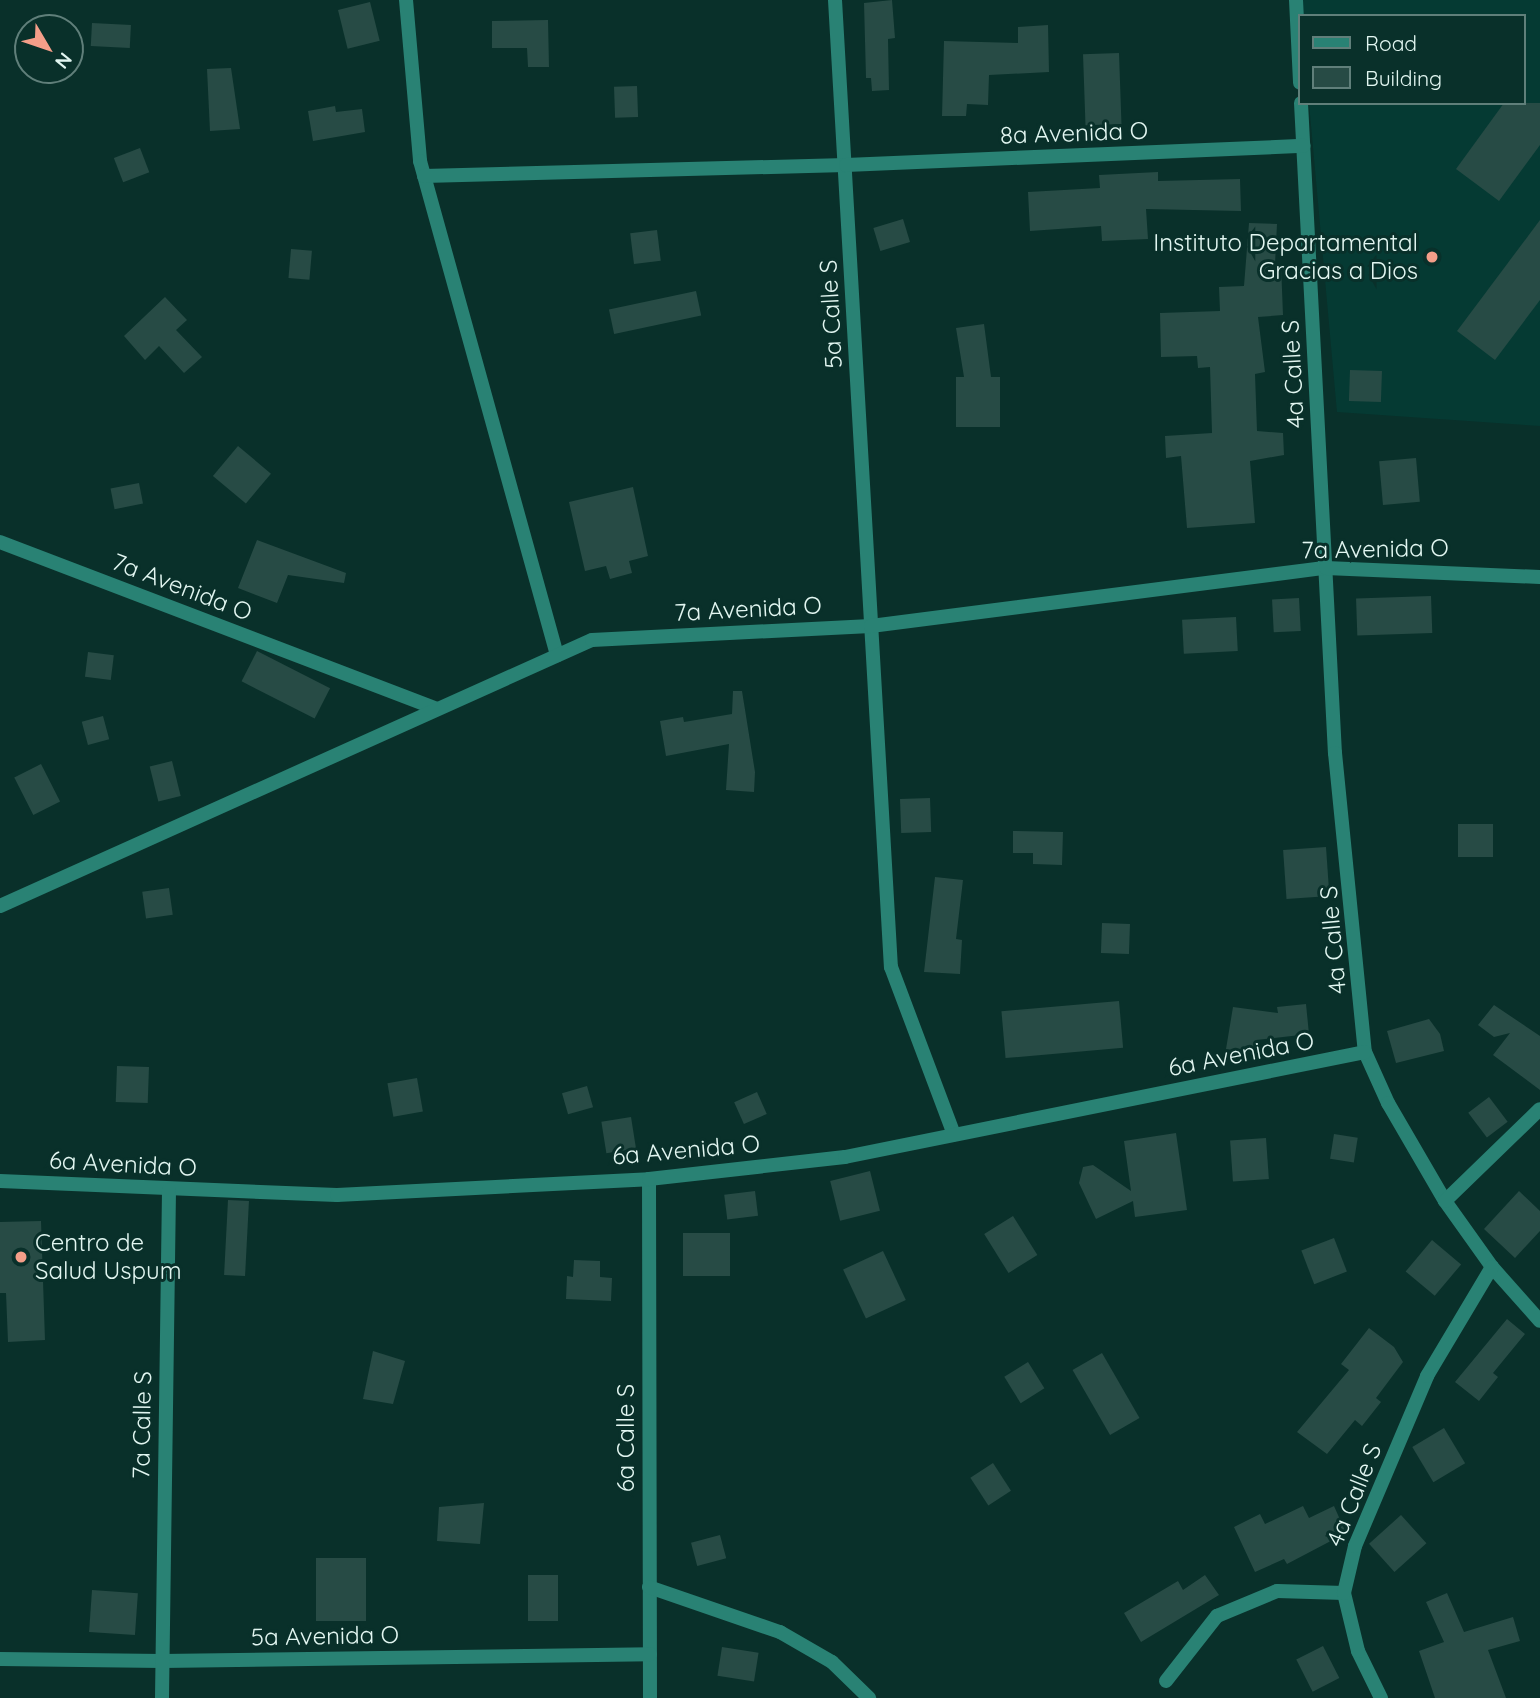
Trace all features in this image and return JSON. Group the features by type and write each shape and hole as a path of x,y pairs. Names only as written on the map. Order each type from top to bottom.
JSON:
{"street":[{"path":"406,0 424,176 558,655"},
{"name":"5a Calle S","path":"835,0 891,967 954,1135"},
{"path":"1296,0 1298,42"},
{"name":"4a Calle S","path":"1301,105 1335,754 1366,1052 1388,1103 1445,1201 1492,1267 1427,1376 1355,1546 1344,1593 1358,1651 1381,1698"},
{"name":"8a Avenida O","path":"424,176 846,165 1304,145"},
{"name":"7a Avenida O","path":"0,542 437,709 592,639 871,626 1326,568 1540,577"},
{"path":"0,906 437,709"},
{"name":"6a Avenida O","path":"0,1181 337,1195 649,1179 845,1157 1366,1052"},
{"path":"1445,1201 1540,1108"},
{"name":"6a Calle S","path":"649,1179 650,1698"},
{"name":"7a Calle S","path":"162,1698 169,1190"},
{"path":"1492,1267 1540,1321"},
{"path":"649,1587 780,1632 832,1662 869,1698"},
{"path":"1167,1681 1217,1616 1278,1591 1344,1593"},
{"name":"5a Avenida O","path":"0,1658 162,1661 650,1654"}],"shaded area":[{"name":"Instituto Departamental Gracias a Dios","path":"1300,0 1540,0 1540,426 1337,412 1309,105 1526,105 1526,14 1301,14"}],"building":[{"path":"892,0 895,38 888,39 889,90 872,91 871,78 866,78 864,3"},
{"path":"370,2 380,41 348,49 338,10"},
{"path":"548,20 549,67 528,67 527,48 492,48 492,21"},
{"path":"92,23 131,25 130,48 91,46"},
{"path":"1048,25 1049,72 989,75 988,105 967,104 966,116 942,116 944,41 1018,43 1018,27"},
{"path":"1119,53 1121,124 1085,125 1083,54"},
{"path":"231,68 240,129 210,131 207,69"},
{"path":"637,86 638,117 615,118 614,87"},
{"path":"1540,103 1540,145 1499,201 1456,169 1503,105"},
{"path":"335,106 336,112 362,109 365,132 313,141 308,111"},
{"path":"140,148 149,172 123,182 114,158"},
{"path":"1158,172 1158,181 1240,179 1241,211 1146,209 1148,239 1102,241 1101,226 1030,231 1028,192 1100,188 1099,175"},
{"path":"903,219 910,242 880,251 873,228"},
{"path":"1540,220 1540,300 1495,360 1457,331"},
{"path":"1249,223 1277,224 1275,264 1281,264 1283,315 1258,317 1265,372 1255,374 1257,431 1283,433 1284,455 1250,461 1255,523 1187,528 1181,456 1166,458 1165,436 1212,433 1210,367 1198,368 1197,356 1161,357 1160,313 1220,311 1219,287 1244,286"},
{"path":"657,230 661,261 634,264 630,233"},
{"path":"291,249 312,251 309,280 288,278"},
{"path":"696,291 701,315 614,334 609,310"},
{"path":"165,297 187,320 176,330 202,357 184,373 159,346 145,360 124,336"},
{"path":"984,324 991,377 1000,377 1000,427 956,427 956,377 964,377 956,328"},
{"path":"1350,370 1382,371 1381,402 1349,401"},
{"path":"238,446 271,474 246,504 213,476"},
{"path":"1416,458 1420,502 1383,505 1379,461"},
{"path":"139,483 143,504 115,509 111,489"},
{"path":"633,487 648,556 629,561 632,573 610,579 606,566 585,571 569,502"},
{"path":"257,540 346,573 344,583 288,575 277,603 238,588"},
{"path":"1431,596 1432,633 1357,636 1356,599"},
{"path":"1299,598 1301,631 1274,632 1272,599"},
{"path":"1236,617 1238,651 1184,654 1182,620"},
{"path":"257,651 330,688 315,719 242,681"},
{"path":"88,652 114,655 111,680 85,677"},
{"path":"733,691 742,691 755,772 754,792 726,790 729,744 666,756 660,721 683,717 684,722 732,714"},
{"path":"103,716 109,739 88,745 82,722"},
{"path":"172,761 181,796 158,801 150,767"},
{"path":"41,764 60,801 33,815 14,778"},
{"path":"930,798 931,832 901,833 900,799"},
{"path":"1458,824 1493,824 1493,857 1458,857"},
{"path":"1013,831 1063,832 1062,865 1033,864 1033,853 1013,853"},
{"path":"1326,847 1329,896 1287,899 1283,850"},
{"path":"935,877 963,880 956,939 962,940 960,974 924,972"},
{"path":"169,888 173,915 146,918 142,892"},
{"path":"1102,923 1130,924 1129,954 1101,953"},
{"path":"1119,1001 1123,1048 1006,1058 1001,1011"},
{"path":"1306,1004 1309,1034 1256,1040 1254,1053 1226,1049 1233,1007 1278,1013 1277,1007"},
{"path":"1494,1005 1540,1036 1540,1090 1493,1055 1510,1033 1494,1037 1478,1025"},
{"path":"1429,1019 1440,1034 1444,1051 1396,1063 1387,1031"},
{"path":"117,1066 149,1067 148,1103 116,1102"},
{"path":"417,1078 423,1111 393,1117 387,1083"},
{"path":"587,1086 593,1107 568,1114 562,1093"},
{"path":"757,1092 767,1114 744,1124 734,1102"},
{"path":"1489,1097 1508,1122 1487,1137 1468,1113"},
{"path":"631,1117 636,1149 606,1153 601,1122"},
{"path":"1176,1133 1187,1210 1135,1217 1133,1201 1096,1219 1079,1183 1083,1167 1093,1165 1131,1191 1124,1141"},
{"path":"1334,1134 1358,1138 1354,1162 1330,1159"},
{"path":"1266,1138 1269,1179 1233,1181 1230,1141"},
{"path":"870,1171 880,1211 840,1221 830,1181"},
{"path":"755,1191 758,1216 727,1220 724,1195"},
{"path":"1519,1191 1540,1211 1540,1231 1515,1258 1484,1229"},
{"path":"228,1200 249,1201 245,1276 224,1275"},
{"path":"1013,1216 1037,1255 1009,1273 984,1234"},
{"name":"Centro de Salud Uspum","path":"41,1221 45,1340 8,1342 6,1293 0,1293 0,1222"},
{"path":"683,1233 730,1233 730,1276 683,1276"},
{"path":"1334,1238 1347,1272 1314,1284 1301,1251"},
{"path":"1432,1240 1461,1264 1435,1296 1406,1271"},
{"path":"883,1251 906,1300 866,1319 843,1270"},
{"path":"574,1260 600,1261 600,1277 612,1278 611,1301 566,1299 567,1276 573,1277"},
{"path":"1507,1319 1525,1334 1493,1373 1498,1377 1479,1401 1455,1382"},
{"path":"1369,1328 1394,1347 1403,1362 1376,1398 1381,1402 1362,1426 1355,1420 1327,1454 1297,1432 1349,1370 1341,1364"},
{"path":"373,1351 405,1361 393,1404 363,1399"},
{"path":"1102,1353 1140,1418 1110,1435 1073,1370"},
{"path":"1028,1362 1044,1388 1021,1403 1004,1377"},
{"path":"1444,1428 1465,1463 1433,1482 1412,1447"},
{"path":"993,1463 1011,1491 988,1505 970,1478"},
{"path":"484,1503 480,1544 437,1541 439,1507"},
{"path":"1303,1506 1309,1518 1334,1506 1346,1533 1287,1564 1284,1559 1255,1572 1234,1527 1260,1514 1265,1524"},
{"path":"1401,1515 1426,1543 1394,1572 1369,1544"},
{"path":"720,1535 726,1558 697,1566 691,1543"},
{"path":"316,1558 366,1558 366,1621 316,1621"},
{"path":"528,1575 558,1575 558,1621 528,1621"},
{"path":"1205,1575 1219,1595 1141,1642 1124,1613 1178,1581 1183,1590"},
{"path":"92,1590 138,1593 135,1635 89,1632"},
{"path":"1447,1593 1464,1632 1513,1617 1520,1641 1488,1650 1506,1698 1435,1698 1419,1651 1444,1642 1426,1602"},
{"path":"1323,1646 1339,1678 1313,1692 1296,1660"},
{"path":"722,1647 759,1653 754,1681 717,1676"}],"place":[{"name":"Instituto Departamental Gracias a Dios","path":"1432,257"},
{"name":"Centro de Salud Uspum","path":"21,1257"}]}
